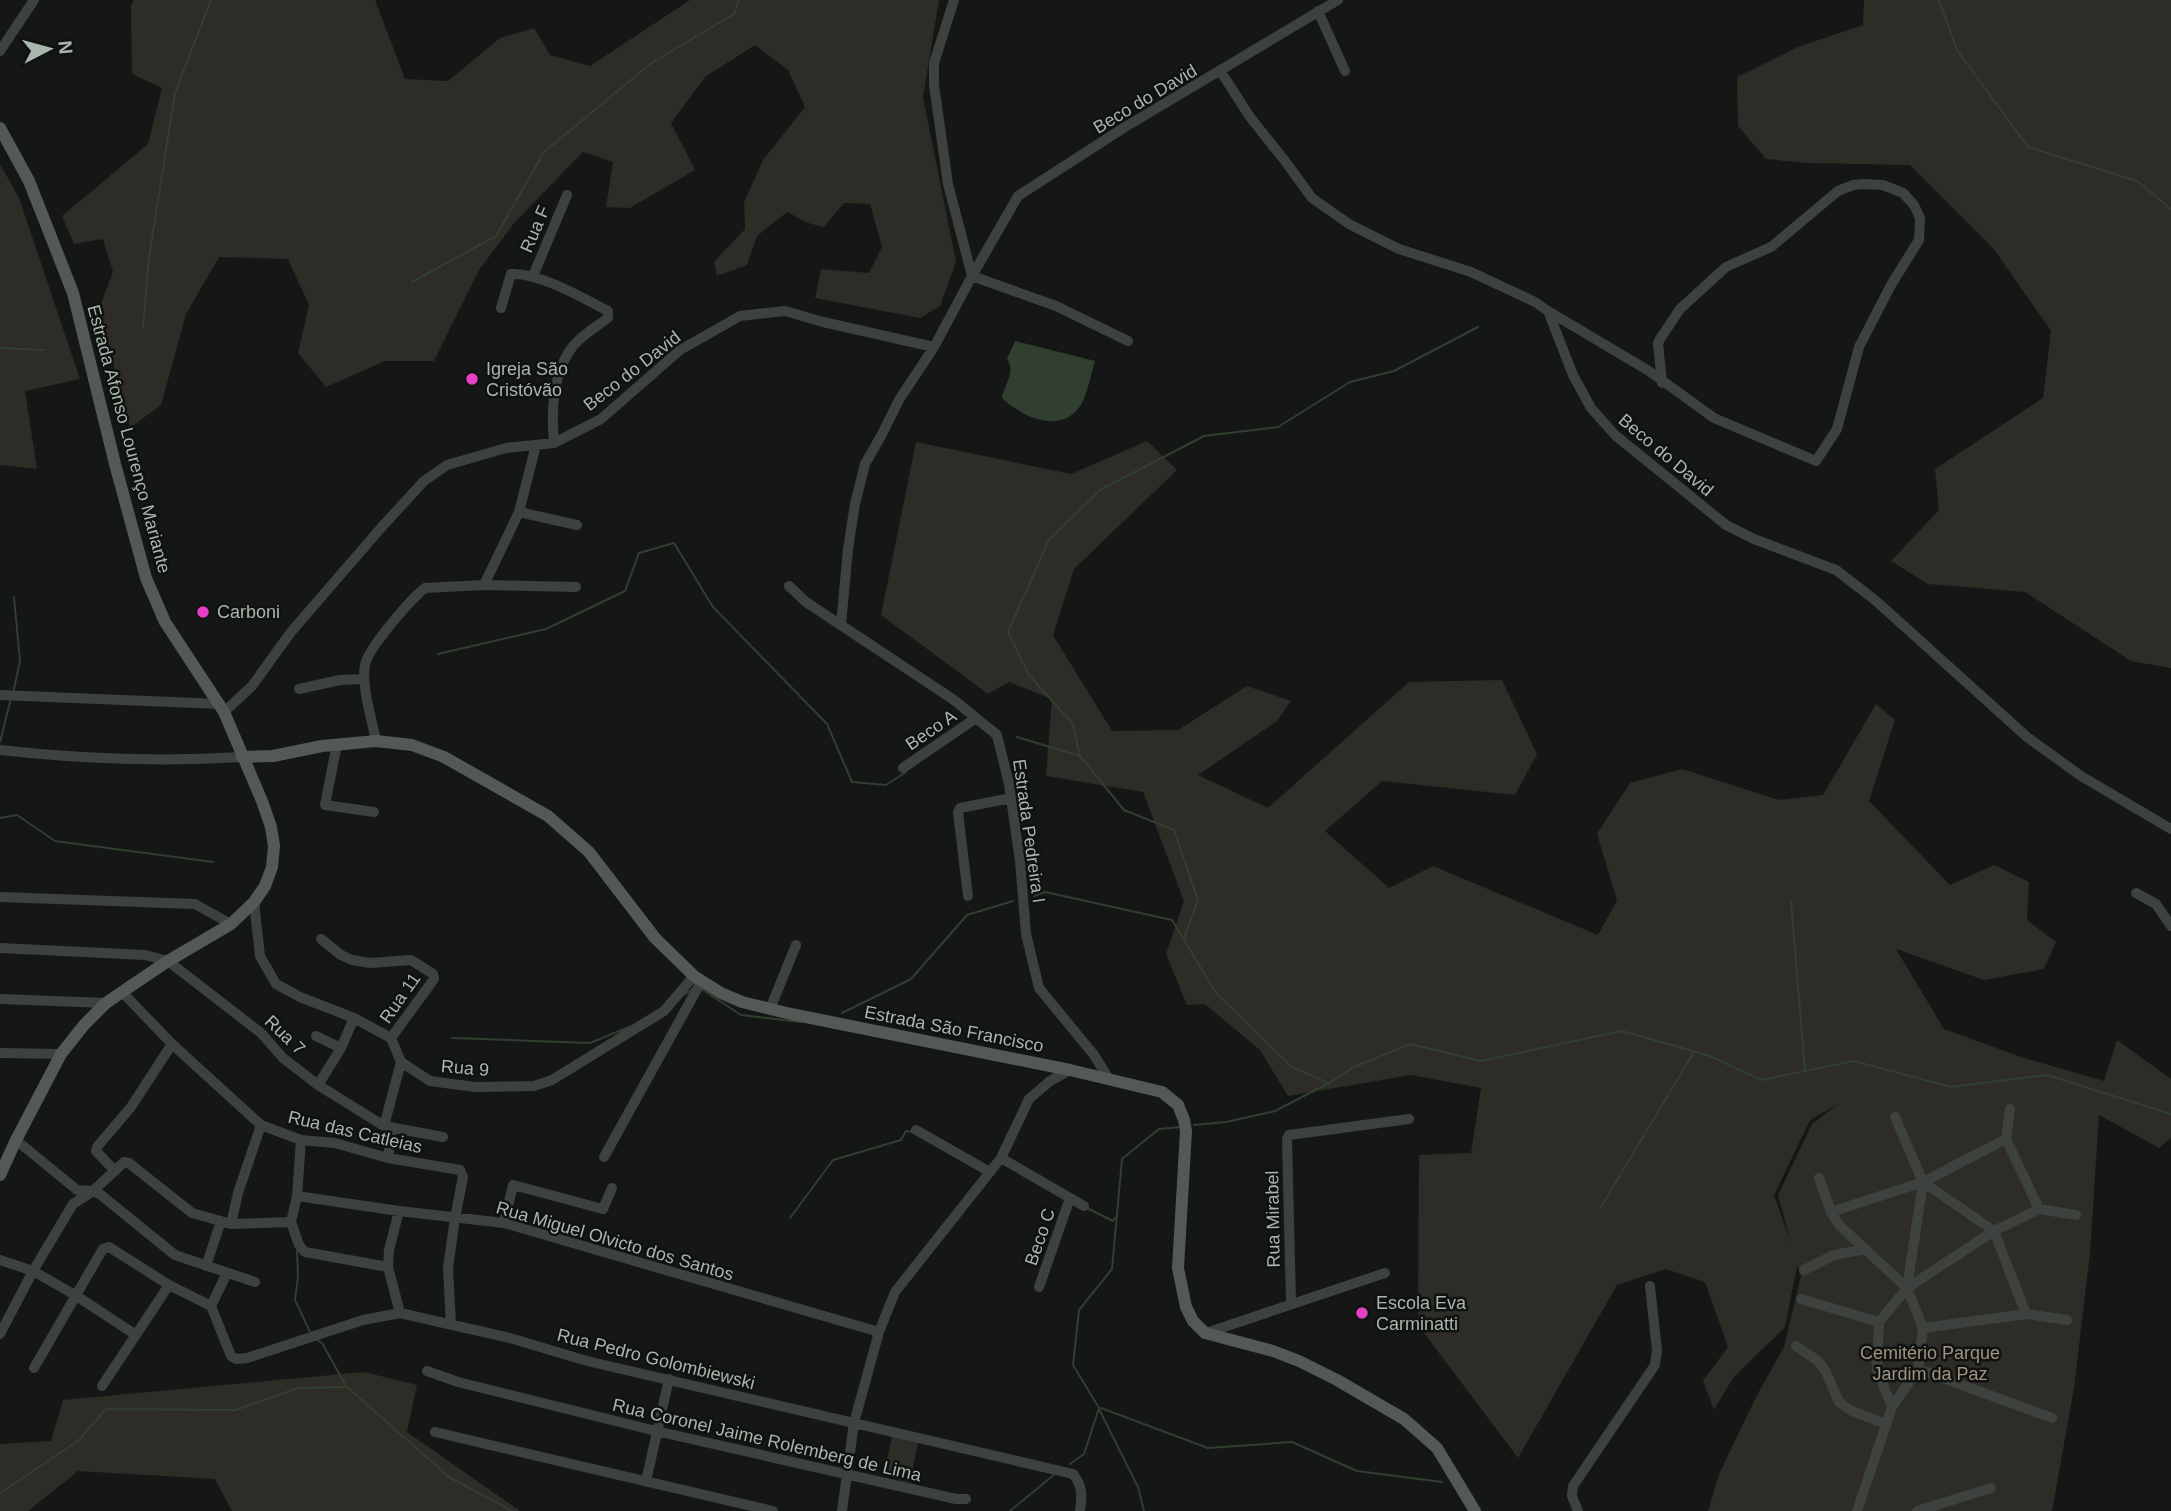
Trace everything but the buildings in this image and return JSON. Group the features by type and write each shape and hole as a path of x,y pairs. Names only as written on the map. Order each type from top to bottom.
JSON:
{"main road":[{"name":"Estrada Afonso Lourenço Mariante","path":"0,128 29,181 73,293 146,578 165,622 222,708 262,801 274,846 272,867 265,886 254,902 231,924 122,992 106,1003 84,1025 61,1054 0,1175"},
{"name":"Estrada São Francisco","path":"242,757 273,756 322,746 376,741 412,745 444,757 548,816 586,849 654,938 698,983 770,1010 1070,1069 1162,1092 1172,1099 1181,1111 1186,1131 1178,1268 1186,1307 1193,1321 1205,1333"},
{"path":"1205,1333 1263,1348 1299,1361 1404,1419 1437,1448 1475,1511"}],"street":[{"path":"0,51 34,0"},
{"path":"954,0 934,63 934,85 948,184 972,276 1056,306 1128,341"},
{"path":"1221,72 1338,0"},
{"path":"1318,11 1345,71"},
{"name":"Beco do David","path":"222,708 252,686 291,632 424,481 447,465 506,448 554,443 601,419 680,350 740,316 785,311 934,347 972,276 1023,191 1221,72 1250,117 1312,198 1349,224 1399,249 1471,272 1548,311 1573,375 1591,408 1615,435 1726,525 1754,539 1836,570 1875,600 2028,737 2081,776 2171,829"},
{"path":"1548,311 1649,372 1662,383 1714,418 1816,461 1837,429 1859,348 1891,285 1919,240 1920,218 1914,205 1903,193 1883,185 1853,185 1838,191 1771,247 1726,267 1680,309 1660,339 1658,343 1662,383"},
{"name":"Rua F","path":"533,276 567,195"},
{"path":"501,308 511,274 533,276 608,311 608,318 573,345 562,365 553,394 554,443"},
{"path":"841,625 855,504 865,464 899,400 934,347"},
{"path":"484,584 519,512 536,445"},
{"path":"519,512 577,525"},
{"path":"376,741 364,679 365,663 393,620 425,588 484,584 576,587"},
{"name":"Estrada Pedreira I","path":"789,586 806,602 954,700 997,735 1011,798 1026,934 1039,988 1094,1055 1109,1079"},
{"path":"299,689 340,680 364,679"},
{"path":"0,695 222,708"},
{"name":"Beco A","path":"903,768 976,718"},
{"path":"337,744 325,805 374,812"},
{"path":"0,750 144,760 242,757"},
{"path":"968,896 957,812 960,808 1011,798"},
{"path":"2136,893 2156,904 2171,926"},
{"path":"0,897 195,904 231,924"},
{"path":"254,902 260,956 276,984 300,998 354,1018 391,1038 401,1062 388,1127 388,1158"},
{"name":"Rua 11","path":"321,939 352,960 370,963 411,960 433,974 434,979 391,1038"},
{"path":"770,1010 796,945"},
{"path":"0,947 145,955 168,961"},
{"name":"Rua 7","path":"168,961 261,1033 283,1058 318,1085 388,1127"},
{"path":"604,1157 698,983"},
{"name":"Rua 9","path":"401,1062 430,1081 446,1084 475,1087 534,1086 552,1080 664,1011 698,983"},
{"name":"Rua das Catleias","path":"122,992 172,1044 261,1125 301,1140 335,1143 388,1158 460,1170 463,1177 455,1218"},
{"path":"0,999 106,1003"},
{"path":"318,1085 341,1048 354,1018"},
{"path":"316,1036 341,1048"},
{"path":"115,1171 96,1151 97,1147 131,1107 172,1044"},
{"path":"0,1052 61,1054"},
{"path":"842,1511 854,1423 879,1332 895,1292 1001,1158 1029,1099 1050,1081 1070,1069"},
{"path":"2010,1109 2006,1139 2039,1209"},
{"path":"1895,1117 1923,1182 1907,1289"},
{"name":"Rua Mirabel","path":"1291,1303 1289,1135 1409,1119"},
{"path":"206,1266 226,1223 261,1125"},
{"path":"388,1127 443,1137"},
{"path":"916,1130 990,1172"},
{"path":"1831,1212 1923,1182 2006,1139"},
{"path":"16,1140 77,1190 93,1191 101,1195 175,1255 255,1282"},
{"path":"301,1140 297,1196 291,1223 299,1245 305,1252 388,1267"},
{"path":"1001,1158 1084,1206"},
{"path":"0,1334 73,1204 93,1191 126,1162 192,1213 226,1223 291,1223"},
{"path":"1819,1178 1831,1212 1839,1225 1907,1289 1923,1328 1918,1369 1892,1407 1857,1511"},
{"path":"1923,1182 1994,1231 2026,1314"},
{"path":"504,1223 513,1185 603,1209 612,1188"},
{"name":"Rua Miguel Olvicto dos Santos","path":"297,1196 504,1223 879,1332"},
{"name":"Beco C","path":"1040,1287 1070,1198"},
{"path":"1892,1407 1877,1369 1879,1322 1907,1289 1994,1231 2039,1209 2076,1215"},
{"path":"399,1211 389,1250 388,1267 400,1313"},
{"path":"452,1324 448,1268 455,1218"},
{"path":"34,1368 106,1247 211,1306 227,1273"},
{"path":"1804,1270 1834,1255 1866,1249"},
{"path":"0,1260 33,1271 136,1335"},
{"path":"1205,1333 1385,1273"},
{"path":"102,1386 169,1284"},
{"path":"1578,1511 1573,1486 1655,1365 1657,1350 1650,1286"},
{"path":"1801,1299 1879,1322"},
{"name":"Rua Pedro Golombiewski","path":"211,1306 233,1358 247,1358 363,1320 400,1313 587,1360 1073,1474 1083,1493 1080,1511"},
{"path":"1923,1328 2026,1314 2067,1320"},
{"path":"1796,1346 1818,1361 1826,1372 1839,1402 1886,1424"},
{"path":"1918,1369 2052,1418"},
{"name":"Rua Coronel Jaime Rolemberg de Lima","path":"427,1371 458,1382 562,1409 956,1499 966,1499"},
{"path":"646,1481 669,1379"},
{"path":"436,1432 773,1511"},
{"path":"1917,1511 1991,1488"}],"green space":[{"path":"134,0 375,0 405,79 448,81 500,38 534,28 550,55 590,66 690,0 939,0 923,97 956,262 940,306 920,318 815,298 821,269 869,273 882,247 870,204 844,203 824,227 808,223 787,212 757,236 747,265 717,276 714,262 745,229 744,202 763,160 805,107 788,70 755,45 705,77 671,123 695,170 630,208 606,207 613,162 583,152 515,222 479,270 434,361 385,361 326,387 298,353 309,305 288,259 219,257 186,314 161,405 130,428 99,309 113,272 103,239 74,244 62,216 148,144 162,88 132,74 131,6"},
{"path":"1864,0 2171,0 2171,668 2131,661 2025,592 1928,584 1891,561 1939,510 1935,469 2043,398 2051,331 1993,248 1910,165 1808,163 1766,159 1738,126 1737,77 1798,47 1863,25"},
{"path":"0,164 19,198 80,379 25,391 37,469 0,465"},
{"name":"Cemitério Parque Jardim da Paz","path":"1147,441 1177,470 1074,569 1053,635 1112,731 1178,730 1247,686 1291,701 1277,721 1198,775 1268,808 1409,682 1502,680 1537,754 1515,795 1382,781 1325,831 1389,888 1433,866 1598,935 1617,900 1597,834 1630,783 1682,769 1779,800 1823,795 1876,704 1895,720 1869,801 1950,885 1994,865 2029,882 2027,920 2056,942 2044,969 1984,980 1896,949 1944,1029 2021,1057 2104,1081 2117,1040 2171,1079 2171,1138 2159,1148 2099,1115 2090,1253 2074,1388 2052,1511 1708,1511 1719,1474 1757,1395 1784,1347 1801,1276 1797,1266 1785,1327 1733,1378 1714,1410 1703,1381 1728,1347 1705,1282 1666,1269 1617,1285 1518,1458 1418,1325 1419,1155 1471,1153 1481,1088 1411,1075 1288,1096 1260,1050 1205,1004 1187,1005 1166,954 1184,901 1143,792 1046,776 1052,699 1009,682 988,694 881,615 916,442 1071,474","holes":["1838,1104 1812,1124 1778,1195 1791,1243 1774,1195 1810,1120"]},
{"path":"364,1372 417,1385 407,1432 520,1511 232,1511 215,1479 78,1471 28,1511 0,1511 0,1444 51,1441 63,1400"},
{"path":"892,1436 918,1442 910,1483 884,1475"}],"shaded area":[{"path":"1015,341 1095,361 1082,403 1074,413 1064,419 1043,420 1021,412 1002,398 1010,374 1007,359"}],"waterway":[{"path":"143,328 149,257 175,93 211,0"},
{"path":"412,282 496,236 544,152 650,64 734,14 739,0"},
{"path":"1939,0 1957,50 2028,147 2137,181 2171,209"},
{"path":"1080,756 1073,724 1029,675 1008,632 1049,540 1100,490 1204,436 1278,427 1350,382 1394,371 1478,327"},
{"path":"0,348 43,350"},
{"path":"438,654 546,629 625,591 639,553 674,543 713,607 827,724 852,782 886,785 906,772"},
{"path":"13,693 20,661 14,597"},
{"path":"0,742 11,698"},
{"path":"1017,737 1080,756 1124,810 1174,830 1198,900 1184,938"},
{"path":"0,818 17,815 55,841 213,862"},
{"path":"1034,896 1045,892 1172,920 1216,993 1292,1067 1328,1083"},
{"path":"842,1013 911,979 967,915 1013,901"},
{"path":"1791,901 1805,1070"},
{"path":"682,996 692,990"},
{"path":"703,990 741,1015 801,1022"},
{"path":"452,1038 590,1043 629,1027"},
{"path":"1194,1125 1226,1122 1275,1111 1354,1067 1410,1044 1481,1061 1622,1031 1710,1056 1761,1080 1854,1061 1951,1087 2047,1075 2171,1114"},
{"path":"1601,1207 1694,1052"},
{"path":"1070,1464 1084,1454 1099,1408 1073,1365 1079,1310 1112,1269 1122,1159 1159,1129 1181,1127"},
{"path":"790,1218 833,1160 901,1140 906,1131 912,1132"},
{"path":"1087,1208 1113,1221 1115,1218"},
{"path":"297,1250 295,1300 310,1332"},
{"path":"315,1339 322,1343 346,1386"},
{"path":"0,1493 79,1440 106,1409 236,1410 298,1388 347,1387 449,1477 512,1511"},
{"path":"1101,1408 1208,1448 1292,1442 1357,1471 1442,1482"},
{"path":"1099,1409 1138,1487 1144,1511"},
{"path":"1010,1511 1055,1474"}],"place":[{"name":"Igreja São Cristóvão","path":"472,379"},
{"name":"Carboni","path":"203,612"},
{"name":"Escola Eva Carminatti","path":"1362,1313"}]}
